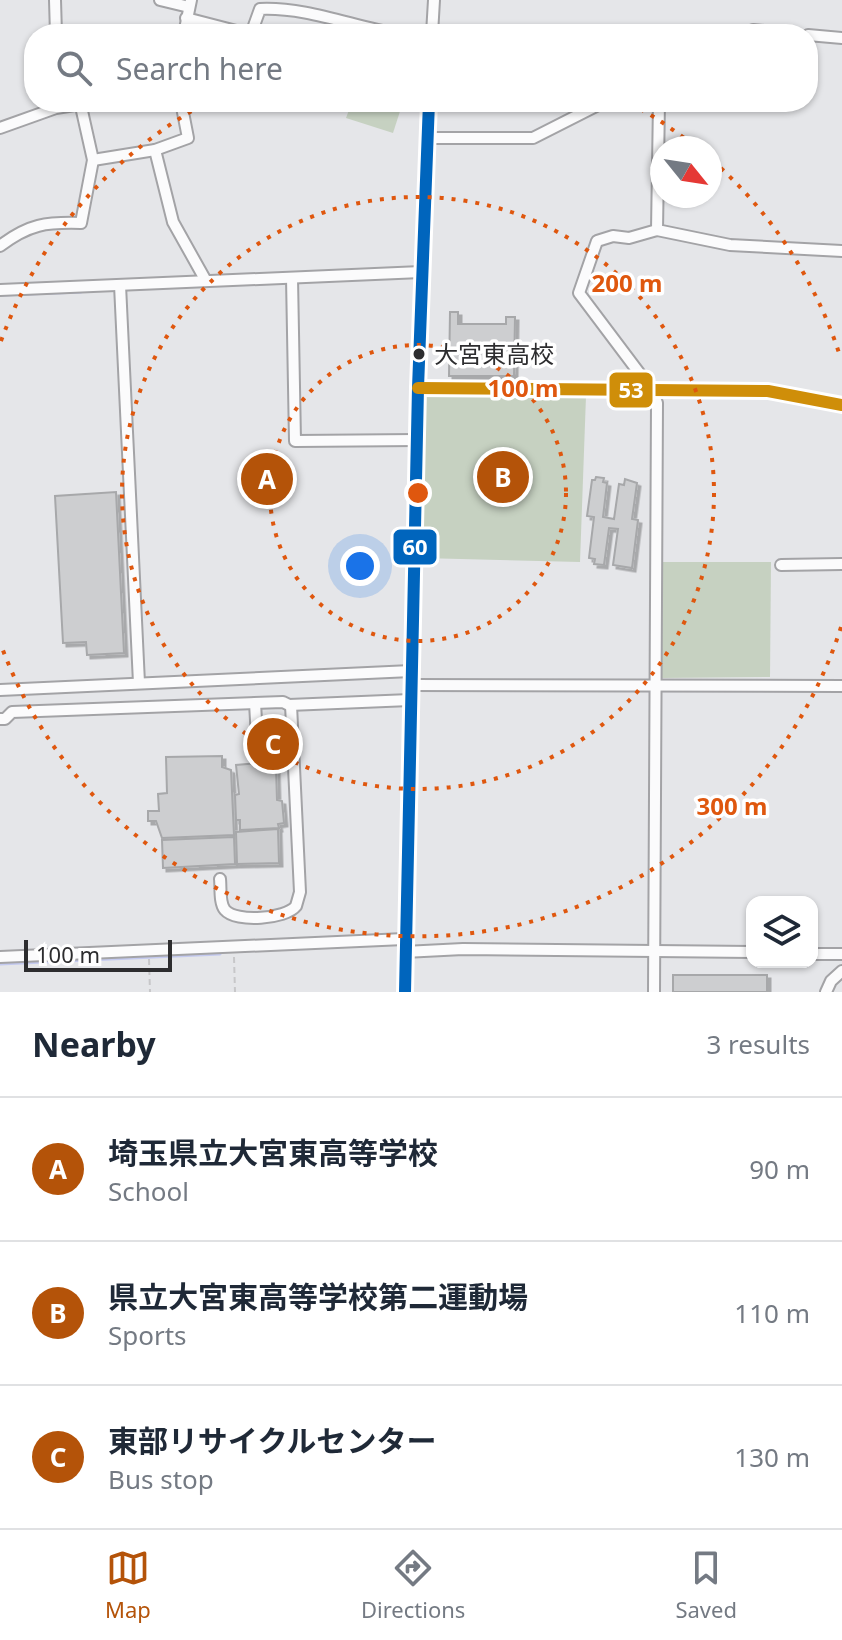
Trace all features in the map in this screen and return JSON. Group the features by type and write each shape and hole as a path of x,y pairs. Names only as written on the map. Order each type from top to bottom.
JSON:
{"street":[{"path":"55,0 56,24"},
{"path":"160,0 189,8 226,24"},
{"path":"433,24 434,0"},
{"path":"253,24 260,9 276,8 355,24"},
{"path":"818,36 842,38"},
{"path":"0,128 46,112"},
{"path":"0,246 16,234 44,222 81,223 93,160 82,112"},
{"path":"93,160 155,150 188,138 183,112"},
{"path":"405,992 421,272 428,112"},
{"path":"427,138 533,138 584,112"},
{"path":"657,230 659,112"},
{"path":"155,150 173,222 206,281"},
{"path":"654,992 653,686 657,403 652,390 579,293 597,241 613,236 629,238 657,230 730,245 842,251"},
{"path":"0,290 421,272"},
{"path":"292,278 295,441 417,440"},
{"path":"120,285 139,683"},
{"path":"418,388 768,391 842,405"},
{"path":"781,565 842,564"},
{"path":"0,690 411,671"},
{"path":"411,685 842,686"},
{"path":"0,719 5,719 12,712 410,700"},
{"path":"255,703 258,755 293,753"},
{"path":"220,879 222,905 237,916 285,915 296,906 300,892 291,705"},
{"path":"0,957 404,939"},
{"path":"404,952 463,949 746,952"},
{"path":"818,954 842,954"},
{"path":"826,992 831,981 842,971"}],"path":[{"path":"233,946 235,992"},
{"path":"149,950 150,992"}],"green space":[{"path":"348,112 400,112 393,133 346,118"},
{"path":"426,395 586,396 580,562 421,558"},
{"path":"660,562 771,562 770,677 661,678"}],"building":[{"path":"450,312 458,312 458,324 506,324 506,317 515,317 514,376 449,376"},
{"path":"604,478 603,482 607,483 603,517 614,519 619,484 624,485 625,479 637,483 632,519 638,520 632,568 613,565 618,529 609,528 604,565 594,564 595,559 589,558 594,517 587,516 592,480"},
{"path":"116,492 124,653 87,655 86,642 63,643 55,496"},
{"path":"274,717 275,736 262,736 262,718"},
{"path":"222,756 222,767 231,770 234,835 162,838 156,821 148,821 148,811 159,811 158,794 167,793 166,757"},
{"path":"260,763 261,768 276,768 277,800 282,801 284,823 278,824 279,828 240,830 240,820 236,820 235,795 239,794 236,765"},
{"path":"278,829 279,863 237,864 236,832"},
{"path":"234,837 235,864 163,868 162,840"},
{"path":"673,975 767,975 767,992 673,992"}],"waterway":[{"path":"0,295 81,292"},
{"path":"0,964 220,954"}],"transit line":[{"name":"60","path":"405,992 418,388 429,112"},
{"name":"53","path":"418,388 768,391 842,405"}],"place":[{"name":"大宮東高校","path":"419,354"},
{"name":"県立大宮東高等学校第二運動場","path":"503,477"},
{"name":"埼玉県立大宮東高等学校","path":"267,479"},
{"name":"東部リサイクルセンター","path":"273,744"}]}
